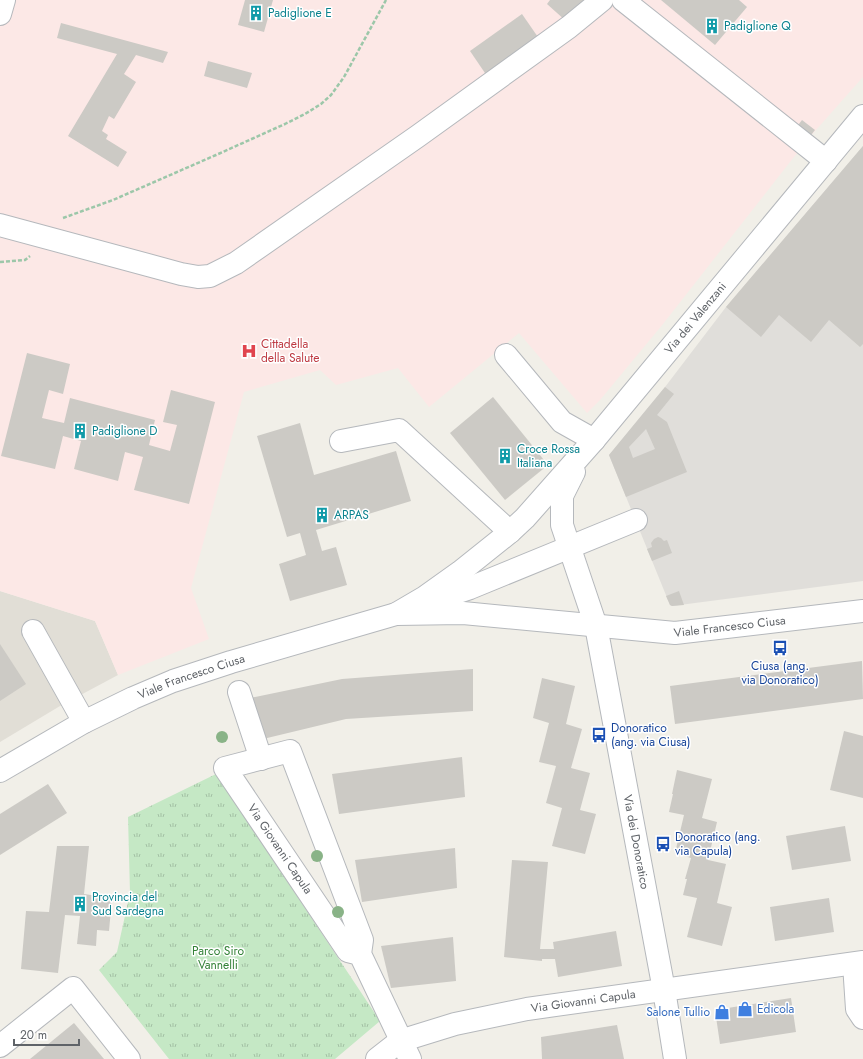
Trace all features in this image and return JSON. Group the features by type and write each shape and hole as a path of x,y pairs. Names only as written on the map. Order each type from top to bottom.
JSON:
{"street":[{"path":"0,14 4,0"},
{"path":"0,225 182,274 198,277 210,276 236,263 418,136 569,27 602,0"},
{"path":"623,0 826,161"},
{"name":"Via dei Valenzani","path":"517,525 594,440 863,116"},
{"path":"506,355 562,422 594,440 573,474 562,496 562,525 596,626"},
{"path":"340,441 399,430 517,525"},
{"path":"396,614 470,588 636,520"},
{"name":"Viale Francesco Ciusa","path":"0,771 84,722 133,698 173,681 231,662 396,614 425,597 460,572 517,525"},
{"name":"Viale Francesco Ciusa","path":"396,614 463,613 675,633 863,611"},
{"name":"Via dei Donoratico","path":"596,626 664,990 674,1059"},
{"path":"33,631 84,722"},
{"path":"238,692 261,759"},
{"name":"Via Giovanni Capula","path":"360,954 348,951 225,768 290,751 362,940 360,954 405,1050 454,1024 528,1008 858,963"},
{"path":"858,963 858,1009 863,1018"},
{"path":"0,1046 73,988 129,1059"},
{"path":"377,1059 405,1050"}],"path":[{"path":"0,262 25,260 33,254 47,230 59,220 113,200 285,124 321,104 331,95 344,77 386,0"}],"shaded area":[{"name":"Cittadella della Salute","path":"0,0 863,0 863,77 808,139 663,324 600,400 587,413 519,333 429,407 398,368 336,385 320,370 244,392 191,588 209,639 118,675 95,621 0,591"},
{"path":"863,146 863,581 672,606 670,605 609,455 665,387 726,307"},
{"path":"0,591 95,621 118,675 60,706 0,742"}],"green space":[{"name":"Parco Siro Vannelli","path":"216,774 380,1021 335,1059 169,1059 99,970 117,952 130,893 128,817"}],"building":[{"name":"Padiglione E","path":"245,0 273,0 264,32 238,25"},
{"path":"550,0 586,0 566,21 547,4"},
{"name":"Padiglione Q","path":"661,0 739,0 747,7 715,45"},
{"path":"522,14 540,40 487,76 470,51"},
{"path":"61,23 168,52 163,63 136,55 124,74 136,82 114,119 109,116 102,131 108,135 106,139 127,152 118,167 68,136 117,54 57,38"},
{"path":"208,61 252,73 247,88 204,76"},
{"path":"802,120 815,130 808,139 795,129"},
{"path":"863,146 863,344 860,347 829,320 811,342 779,315 761,337 726,307"},
{"name":"Padiglione D","path":"27,353 70,364 63,394 49,390 42,418 64,423 70,398 155,420 149,445 170,451 177,425 163,422 171,390 215,402 189,504 134,490 143,457 125,452 118,481 74,469 81,441 63,436 55,469 1,456"},
{"path":"665,387 674,394 657,415 667,422 687,472 626,497 609,455","holes":["646,429 655,449 633,458 629,447"]},
{"name":"Croce Rossa Italiana","path":"493,397 548,465 505,500 450,433"},
{"name":"ARPAS","path":"300,423 314,475 396,451 411,501 316,530 322,551 336,547 347,585 290,601 279,564 306,555 300,533 287,537 257,436"},
{"path":"658,537 664,541 667,540 672,553 652,561 647,549 652,547 651,543"},
{"path":"679,591 684,605 670,605 666,596"},
{"path":"0,644 26,684 0,701"},
{"path":"862,661 863,699 675,724 670,686"},
{"path":"473,669 473,711 346,719 263,739 250,698 342,679"},
{"path":"542,678 575,686 566,724 582,729 571,768 590,773 580,810 596,814 585,854 552,846 562,808 546,803 556,766 539,762 549,723 533,718"},
{"path":"844,731 863,736 863,798 830,790"},
{"path":"462,757 465,797 339,814 332,774"},
{"path":"677,770 712,779 702,818 717,822 708,860 726,864 717,903 732,907 722,946 687,937 697,898 683,895 687,879 685,879 691,858 675,853 684,815 669,812"},
{"path":"48,784 67,813 0,855 0,814"},
{"path":"845,826 851,861 792,870 786,836"},
{"name":"Provincia del Sud Sardegna","path":"57,846 89,846 84,894 112,898 109,931 97,930 96,946 77,944 80,916 65,915 58,973 21,969 26,911 49,912"},
{"path":"455,848 457,888 362,902 355,860"},
{"path":"512,860 548,862 540,949 554,949 553,942 616,931 622,966 558,977 555,959 542,959 542,961 504,957"},
{"path":"829,898 834,932 775,941 770,907"},
{"path":"453,937 456,981 391,988 381,946"},
{"path":"791,998 796,1032 720,1044 715,1010"},
{"path":"74,1023 104,1059 30,1059"},
{"path":"617,1025 624,1059 542,1059 541,1037"}],"place":[{"name":"Padiglione E","path":"256,13"},
{"name":"Padiglione Q","path":"712,26"},
{"name":"Cittadella della Salute","path":"249,351"},
{"name":"Padiglione D","path":"80,431"},
{"name":"Croce Rossa Italiana","path":"505,456"},
{"name":"ARPAS","path":"322,515"},
{"name":"Ciusa (ang. via Donoratico)","path":"780,648"},
{"name":"Donoratico (ang. via Ciusa)","path":"599,735"},
{"name":"Donoratico (ang. via Capula)","path":"663,844"},
{"name":"Provincia del Sud Sardegna","path":"80,904"},
{"name":"Edicola","path":"745,1009"},
{"name":"Salone Tullio","path":"722,1012"}]}
